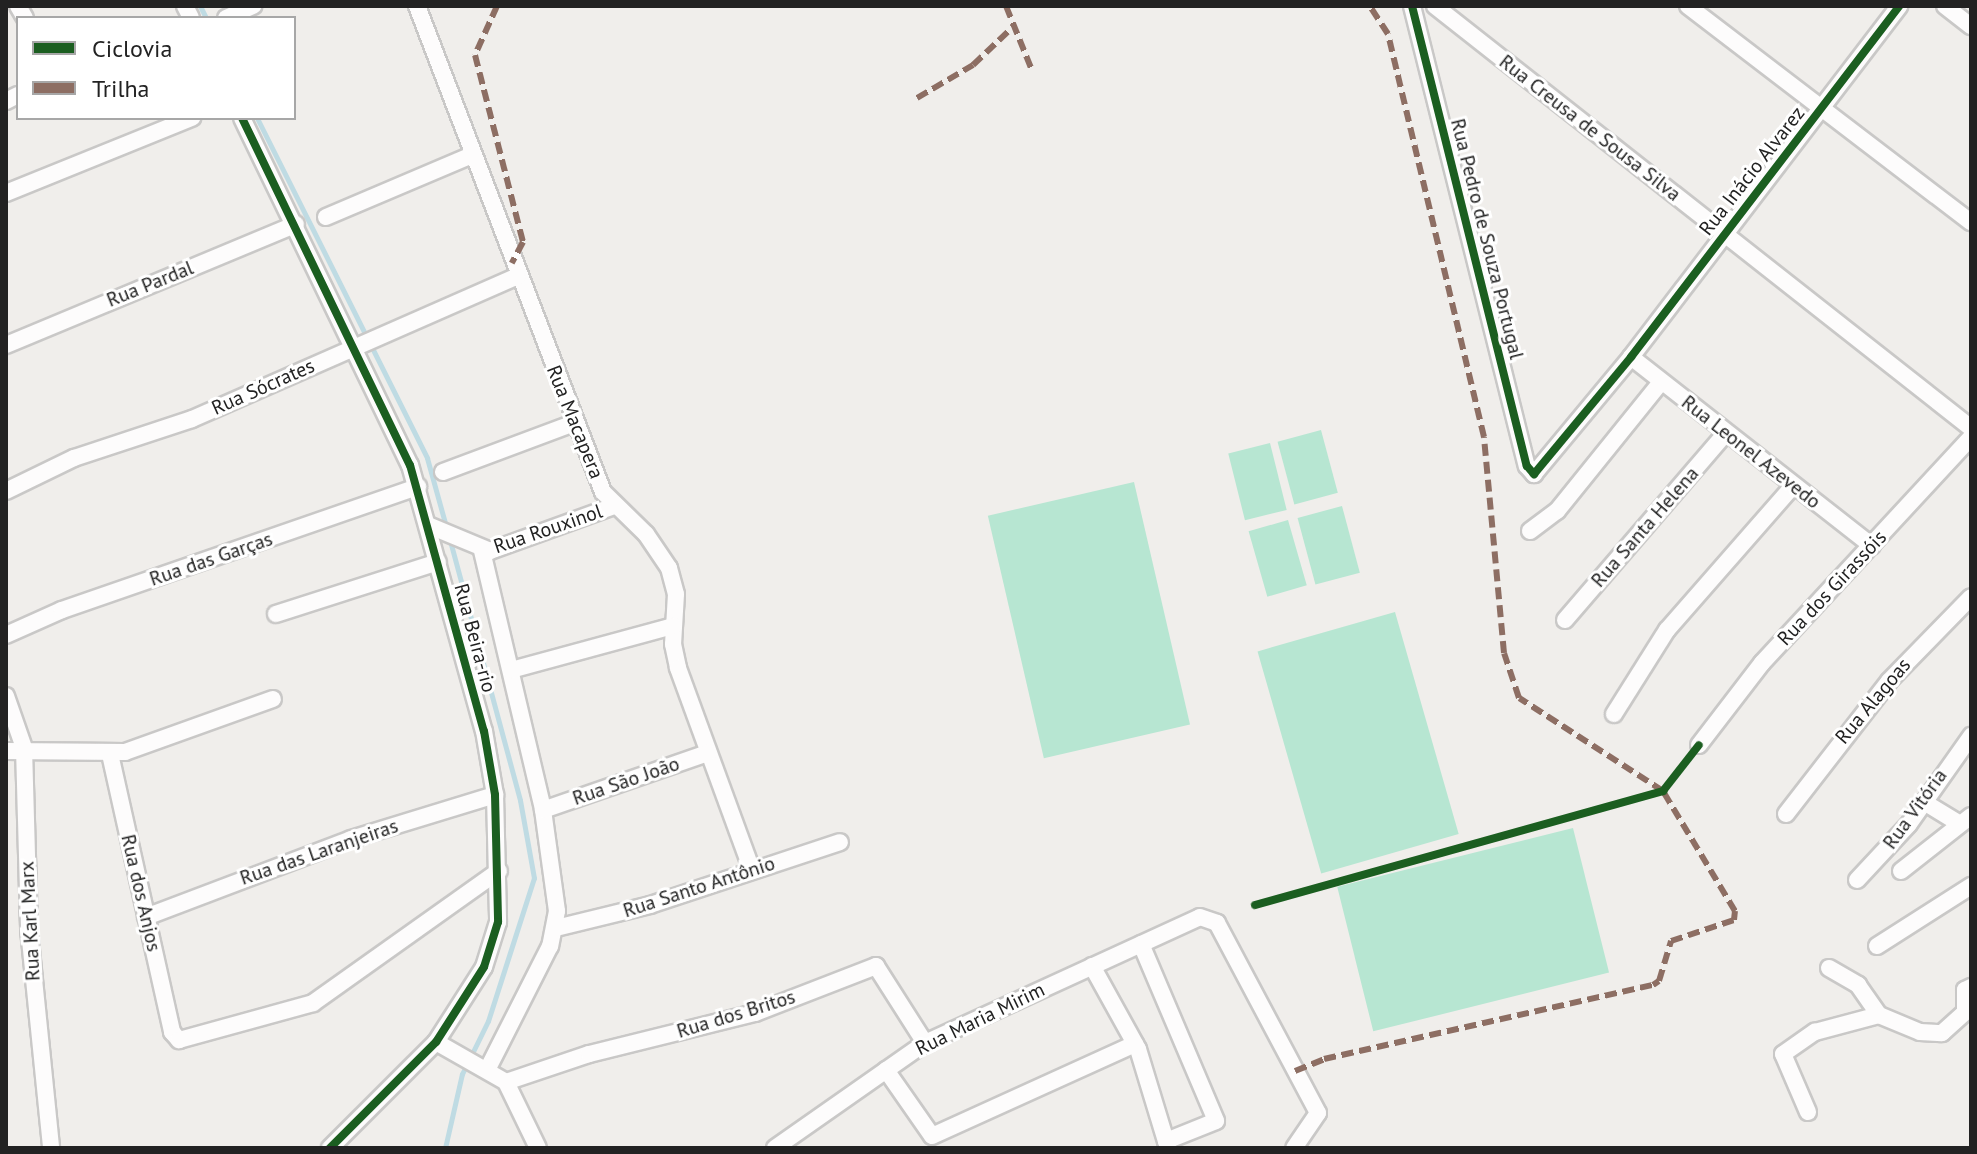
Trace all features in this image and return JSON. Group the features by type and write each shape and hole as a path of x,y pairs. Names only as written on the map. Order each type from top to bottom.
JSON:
{"street":[{"path":"230,16 253,6"},
{"name":"Rua Macapera","path":"417,6 517,276 603,492 646,534 669,568 676,594 673,626 678,668 752,870"},
{"name":"Rua Pedro de Souza Portugal","path":"1412,6 1527,466 1536,473"},
{"name":"Rua Creusa de Sousa Silva","path":"1435,6 1971,428"},
{"path":"1688,6 1819,111 1971,222"},
{"name":"Rua Inácio Alvarez","path":"1536,473 1631,357 1899,6"},
{"path":"1945,6 1971,26"},
{"path":"6,193 187,120"},
{"name":"Rua Beira-rio","path":"243,120 358,346 435,528 438,562 484,731 495,795 499,871 493,945 443,1045 330,1148"},
{"path":"326,217 472,155"},
{"name":"Rua Pardal","path":"6,345 296,224"},
{"name":"Rua Sócrates","path":"6,491 74,458 192,419 517,276"},
{"name":"Rua Leonel Azevedo","path":"1631,357 1725,434 1872,546"},
{"path":"1530,531 1557,511 1661,382"},
{"path":"443,472 574,423"},
{"name":"Rua Santa Helena","path":"1565,620 1725,434"},
{"name":"Rua dos Girassóis","path":"1699,745 1762,663 1971,437"},
{"path":"1614,714 1667,630 1793,486"},
{"name":"Rua das Garças","path":"6,635 62,610 418,487"},
{"name":"Rua Rouxinol","path":"435,528 482,551 614,506"},
{"path":"482,551 543,810 556,928 484,1066"},
{"path":"276,614 438,562"},
{"name":"Rua Alagoas","path":"1786,814 1889,681 1971,597"},
{"path":"511,670 673,626"},
{"name":"Rua Karl Marx","path":"6,696 24,748 29,930 51,1148"},
{"path":"6,751 24,748 110,754 273,699"},
{"name":"Rua Vitória","path":"1857,880 1924,802 1971,736"},
{"name":"Rua São João","path":"543,810 708,753"},
{"name":"Rua dos Anjos","path":"110,754 172,1032 182,1041 313,1003 499,871"},
{"name":"Rua das Laranjeiras","path":"146,917 306,855 495,795"},
{"path":"1901,871 1966,820 1924,802"},
{"name":"Rua Santo Antônio","path":"556,928 650,905 840,842"},
{"path":"1877,946 1971,886"},
{"name":"Rua Maria Mirim","path":"775,1148 925,1043 1200,917 1217,923 1318,1113 1294,1148"},
{"path":"1092,966 1135,1044 1167,1145 1216,1121 1141,944"},
{"name":"Rua dos Britos","path":"506,1082 589,1054 755,1013 876,966 925,1043"},
{"path":"1829,968 1858,985 1879,1015 1920,1032 1942,1033 1965,1012 1968,988"},
{"path":"1808,1112 1783,1054 1815,1032 1879,1015"},
{"path":"886,1070 932,1136 1135,1044"},
{"path":"443,1045 484,1066 506,1082 538,1148"}],"green space":[{"path":"1321,430 1338,493 1294,504 1278,442"},
{"path":"1270,443 1287,510 1245,520 1228,453"},
{"path":"1134,482 1190,725 1044,758 988,516"},
{"path":"1342,506 1360,573 1315,585 1298,518"},
{"path":"1288,520 1307,585 1267,597 1249,531"},
{"path":"1395,612 1459,834 1321,873 1258,651"},
{"path":"1573,828 1609,973 1373,1031 1337,887"}],"waterway":[{"path":"200,6 205,16"},
{"path":"258,120 427,458 447,530"},
{"path":"445,1148 462,1074 488,1021 534,878 520,800 450,540"}],"marked path":[{"path":"497,6 475,55 523,242 512,263"},
{"path":"1006,6 1031,68"},
{"path":"1295,1071 1324,1059 1653,985 1659,981 1671,941 1734,920 1735,911 1663,791 1519,698 1504,653 1484,437 1388,34 1370,6"},
{"path":"917,98 973,65 1014,26"}],"cycle path":[{"path":"1412,6 1527,466 1534,474 1631,357 1899,6"},
{"path":"243,120 410,465 484,731 495,795 498,922 484,967 436,1042 330,1148"},
{"path":"1255,905 1663,791 1699,745"}]}
